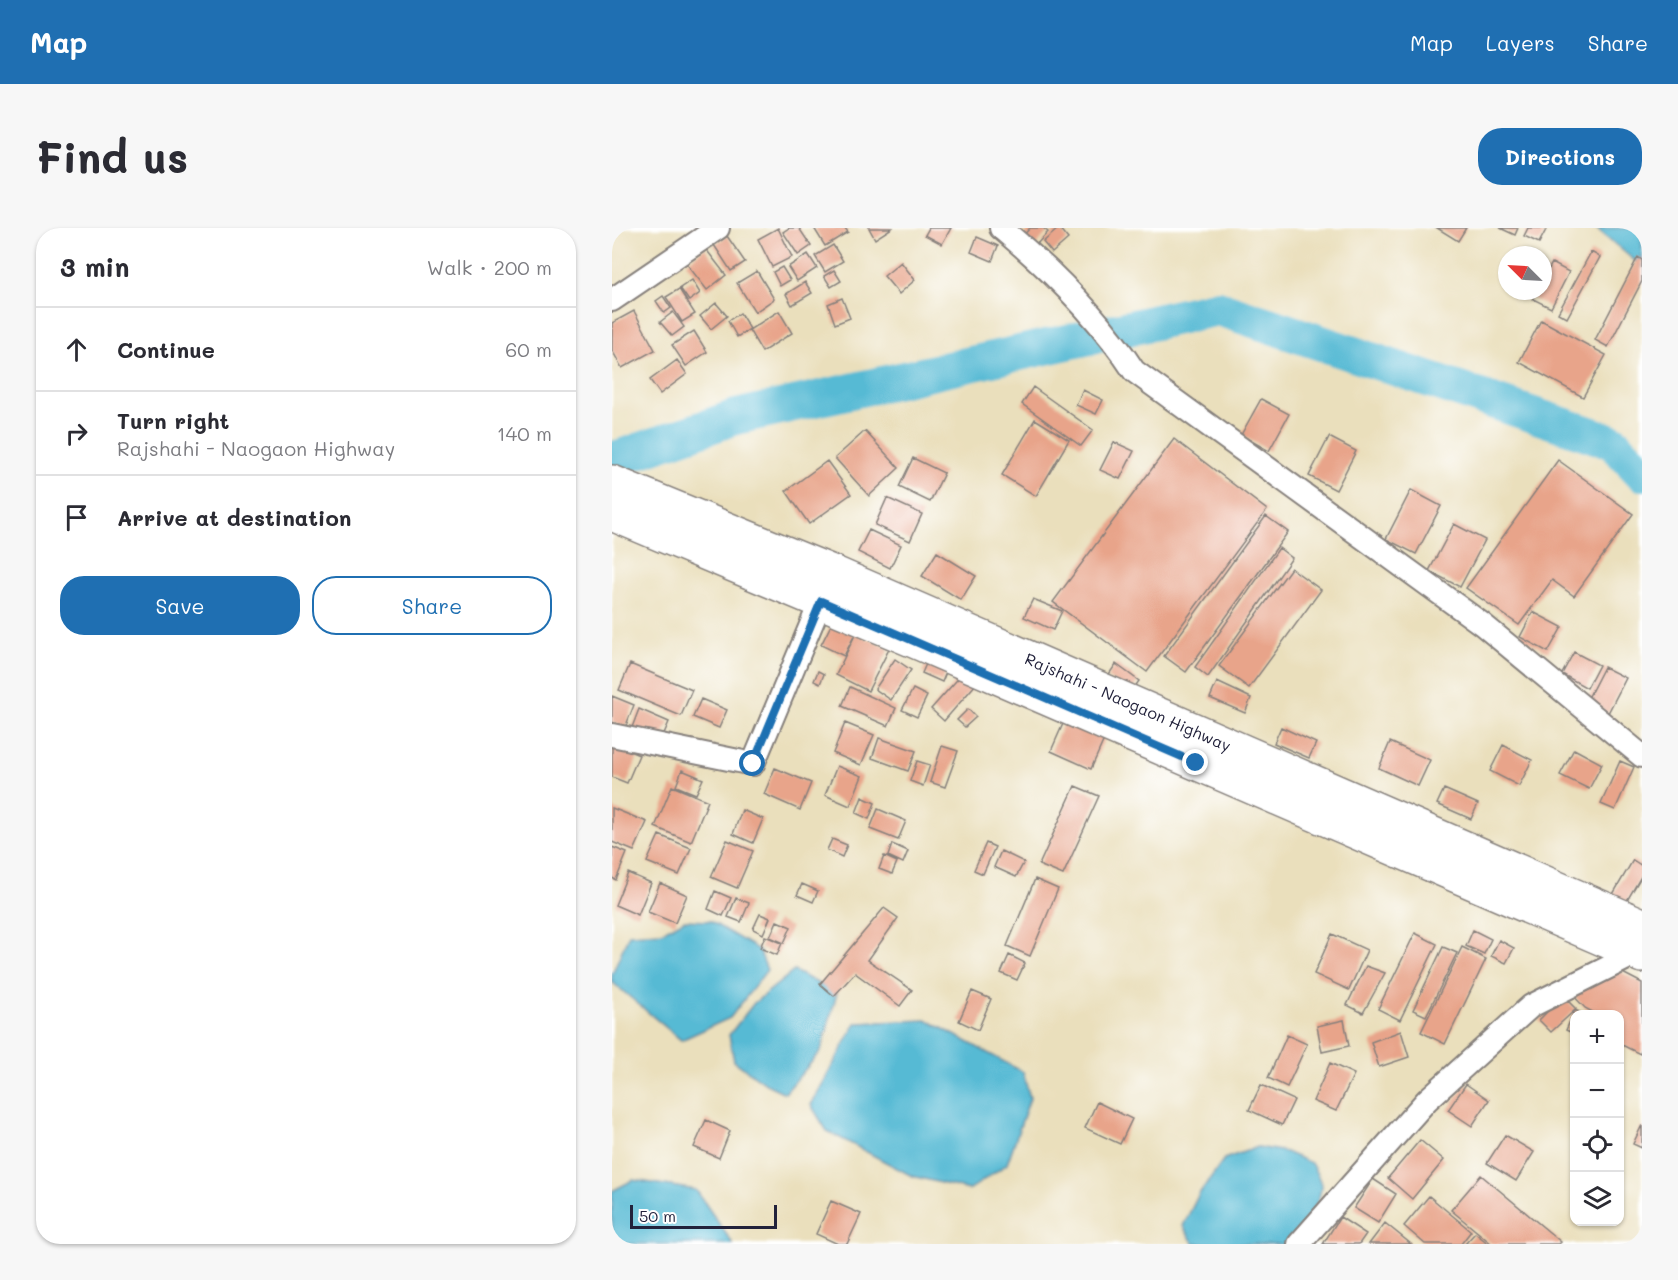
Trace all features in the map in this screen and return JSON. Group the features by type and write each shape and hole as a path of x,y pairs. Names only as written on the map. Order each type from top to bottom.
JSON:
{"main road":[{"name":"Rajshahi - Naogaon Highway","path":"612,482 633,512 821,601 1202,749"},
{"name":"Rajshahi - Naogaon Highway","path":"633,512 832,572 1202,749 1640,945"}],"street":[{"path":"612,300 718,228"},
{"path":"1001,228 1039,260 1119,348 1134,371 1482,624 1642,756"},
{"path":"612,735 753,764 821,601"},
{"path":"1299,1244 1427,1100 1531,1006 1640,945"}],"water":[{"path":"1596,228 1642,228 1642,267"},
{"path":"684,920 710,921 759,950 767,970 730,1018 681,1040 612,982 612,974 629,934 662,932"},
{"path":"794,971 837,993 821,1051 785,1093 766,1084 734,1061 729,1035 754,1003"},
{"path":"927,1020 1023,1072 1030,1098 1007,1164 969,1190 912,1176 827,1131 811,1105 856,1023"},
{"path":"1258,1147 1286,1152 1311,1163 1321,1185 1318,1201 1309,1216 1288,1244 1194,1244 1183,1226 1199,1194 1224,1159"},
{"path":"633,1180 696,1190 733,1244 612,1244 612,1191"}],"building":[{"path":"778,228 792,257 772,267 758,239"},
{"path":"789,228 799,228 811,246 798,255 783,232"},
{"path":"814,228 845,228 848,232 825,246"},
{"path":"869,228 892,228 875,239"},
{"path":"929,228 951,228 942,244 925,235"},
{"path":"1030,228 1043,228 1048,232 1035,246 1023,236"},
{"path":"1059,228 1068,239 1052,253 1043,242"},
{"path":"1437,228 1466,228 1458,241"},
{"path":"1500,228 1518,228 1515,235"},
{"path":"1528,228 1547,228 1539,243 1524,236"},
{"path":"727,236 745,262 731,271 714,245"},
{"path":"977,237 998,246 992,261 971,252"},
{"path":"833,245 843,261 825,272 815,256"},
{"path":"705,248 726,275 707,290 686,263"},
{"path":"1591,252 1600,257 1567,318 1558,313"},
{"path":"808,254 817,268 797,281 788,267"},
{"path":"1638,257 1642,260 1642,281 1608,347 1595,340"},
{"path":"901,262 915,280 899,294 884,276"},
{"path":"1552,263 1569,272 1551,308 1535,300 1552,300"},
{"path":"782,267 790,280 780,286 773,272"},
{"path":"834,270 841,281 831,287 824,276"},
{"path":"757,271 774,299 755,312 737,283"},
{"path":"692,280 700,293 689,301 680,288"},
{"path":"805,282 812,293 792,305 786,294"},
{"path":"679,289 695,314 682,322 666,297"},
{"path":"663,296 671,308 664,313 656,301"},
{"path":"842,298 850,318 835,324 828,304"},
{"path":"716,303 727,316 711,329 700,316"},
{"path":"634,311 655,350 622,368 612,350 612,323"},
{"path":"779,311 792,333 762,352 749,330"},
{"path":"673,312 684,327 672,336 660,322"},
{"path":"740,313 750,329 737,337 728,321"},
{"path":"1541,320 1606,355 1583,397 1519,362"},
{"path":"694,331 707,352 686,366 672,345"},
{"path":"677,360 687,374 660,394 650,380"},
{"path":"1033,387 1093,430 1081,446 1022,404"},
{"path":"1083,390 1103,400 1096,414 1076,405"},
{"path":"1261,399 1289,414 1269,451 1241,435"},
{"path":"1035,419 1069,440 1036,496 1002,475"},
{"path":"865,431 899,468 869,496 835,458"},
{"path":"1329,437 1356,451 1336,490 1309,476"},
{"path":"1174,439 1267,510 1147,672 1053,602"},
{"path":"1114,442 1134,451 1120,479 1100,470"},
{"path":"913,458 944,473 930,502 899,487"},
{"path":"1558,460 1633,514 1574,596 1552,580 1519,625 1466,588"},
{"path":"827,461 851,494 809,524 786,491"},
{"path":"1411,490 1441,506 1416,554 1386,539"},
{"path":"887,498 922,514 910,541 875,525"},
{"path":"1266,516 1288,532 1186,672 1164,656"},
{"path":"1454,524 1485,540 1460,587 1429,571"},
{"path":"869,530 901,545 890,568 858,552"},
{"path":"1279,548 1292,558 1208,677 1195,667"},
{"path":"937,552 976,576 961,600 922,576"},
{"path":"1291,568 1321,590 1249,688 1219,666"},
{"path":"1033,599 1062,611 1053,630 1024,617"},
{"path":"1533,612 1562,627 1548,652 1520,637"},
{"path":"835,617 858,628 844,656 821,645"},
{"path":"856,633 889,649 868,691 836,675"},
{"path":"1574,652 1599,665 1587,688 1562,674"},
{"path":"929,657 949,665 942,682 922,673"},
{"path":"895,659 911,670 891,700 875,689"},
{"path":"630,664 692,690 681,716 619,690"},
{"path":"1116,664 1139,681 1130,694 1107,677"},
{"path":"1604,667 1626,678 1608,713 1586,702"},
{"path":"818,671 824,674 820,684 814,681"},
{"path":"963,673 976,684 944,721 931,709"},
{"path":"1217,682 1251,698 1245,713 1210,698"},
{"path":"850,687 896,708 888,726 842,706"},
{"path":"913,689 927,696 917,717 902,710"},
{"path":"612,696 634,705 625,728 612,722"},
{"path":"701,699 727,710 719,728 693,717"},
{"path":"639,709 669,722 660,743 631,730"},
{"path":"968,709 976,717 965,727 957,720"},
{"path":"1066,717 1106,735 1091,769 1051,751"},
{"path":"845,723 874,735 861,765 833,753"},
{"path":"1281,727 1316,743 1309,758 1274,743"},
{"path":"879,738 916,751 908,771 872,758"},
{"path":"1390,742 1430,760 1418,786 1379,768"},
{"path":"612,744 639,755 627,783 612,777"},
{"path":"1503,745 1532,760 1519,786 1490,771"},
{"path":"942,746 958,751 945,787 930,782"},
{"path":"1574,749 1602,764 1589,789 1560,775"},
{"path":"917,761 930,765 923,786 910,781"},
{"path":"1620,761 1634,767 1615,810 1601,804"},
{"path":"837,766 862,776 850,806 825,795"},
{"path":"775,768 811,783 800,810 764,794"},
{"path":"682,770 703,779 696,794 676,786"},
{"path":"672,786 708,801 691,842 655,827"},
{"path":"1075,786 1099,796 1063,875 1039,865"},
{"path":"1444,789 1478,804 1471,819 1437,804"},
{"path":"862,797 875,803 869,819 856,813"},
{"path":"612,808 647,822 634,851 612,842"},
{"path":"878,809 906,821 898,840 870,829"},
{"path":"742,810 763,819 753,843 733,834"},
{"path":"659,835 691,848 679,875 647,862"},
{"path":"832,839 847,845 842,857 827,850"},
{"path":"727,840 753,851 737,888 711,877"},
{"path":"986,843 995,847 983,874 974,870"},
{"path":"892,844 908,851 903,863 888,856"},
{"path":"612,847 627,853 616,880 612,878"},
{"path":"1001,851 1024,862 1016,877 994,867"},
{"path":"884,856 897,862 892,874 879,869"},
{"path":"1633,860 1642,866 1642,875 1622,909 1609,901"},
{"path":"628,873 651,883 638,915 615,905"},
{"path":"1035,879 1058,889 1030,956 1007,946"},
{"path":"660,883 687,895 675,923 648,912"},
{"path":"802,884 818,891 813,902 797,895"},
{"path":"715,891 731,898 723,916 708,909"},
{"path":"736,898 749,903 741,922 728,917"},
{"path":"884,908 898,918 868,960 912,990 900,1006 855,973 834,996 820,984"},
{"path":"760,914 770,918 763,934 753,929"},
{"path":"777,921 791,927 784,943 770,937"},
{"path":"1473,930 1491,939 1484,954 1466,946"},
{"path":"1415,933 1437,944 1400,1020 1378,1009"},
{"path":"1332,934 1367,950 1349,990 1314,974"},
{"path":"765,936 782,943 777,955 760,948"},
{"path":"1499,940 1514,948 1506,963 1491,956"},
{"path":"1443,947 1457,953 1426,1016 1413,1010"},
{"path":"1462,947 1486,959 1445,1044 1421,1032"},
{"path":"1009,955 1025,963 1017,980 1001,973"},
{"path":"1366,966 1385,973 1363,1013 1347,1005"},
{"path":"1615,969 1642,983 1642,1049 1640,1054 1624,1046 1624,1010 1589,1010 1569,991"},
{"path":"972,991 991,999 978,1030 959,1021"},
{"path":"1563,996 1576,1009 1570,1010 1570,1015 1551,1032 1539,1020"},
{"path":"1344,1020 1349,1046 1322,1052 1317,1026"},
{"path":"1401,1031 1409,1057 1379,1067 1371,1042"},
{"path":"1287,1035 1307,1044 1287,1087 1268,1078"},
{"path":"1330,1063 1354,1074 1336,1111 1313,1101"},
{"path":"1466,1084 1489,1100 1472,1126 1448,1110"},
{"path":"1261,1085 1294,1100 1282,1125 1249,1110"},
{"path":"1097,1102 1132,1119 1120,1144 1085,1128"},
{"path":"706,1120 730,1131 719,1158 694,1147"},
{"path":"1642,1125 1642,1148 1633,1144"},
{"path":"1505,1135 1534,1152 1516,1181 1487,1163"},
{"path":"1420,1140 1444,1160 1412,1199 1388,1178"},
{"path":"1481,1175 1561,1242 1559,1244 1492,1244 1451,1210"},
{"path":"1373,1179 1396,1194 1378,1223 1354,1208"},
{"path":"1429,1196 1471,1231 1461,1244 1425,1244 1404,1226"},
{"path":"831,1201 861,1214 847,1244 838,1244 816,1234"},
{"path":"1340,1217 1366,1234 1359,1244 1323,1244"},
{"path":"1385,1223 1411,1244 1369,1244"},
{"path":"1475,1233 1489,1244 1465,1244"}],"waterway":[{"path":"612,460 736,417 1218,308 1613,442 1642,473"}],"route":[{"path":"753,764 821,601 1196,763"}]}
